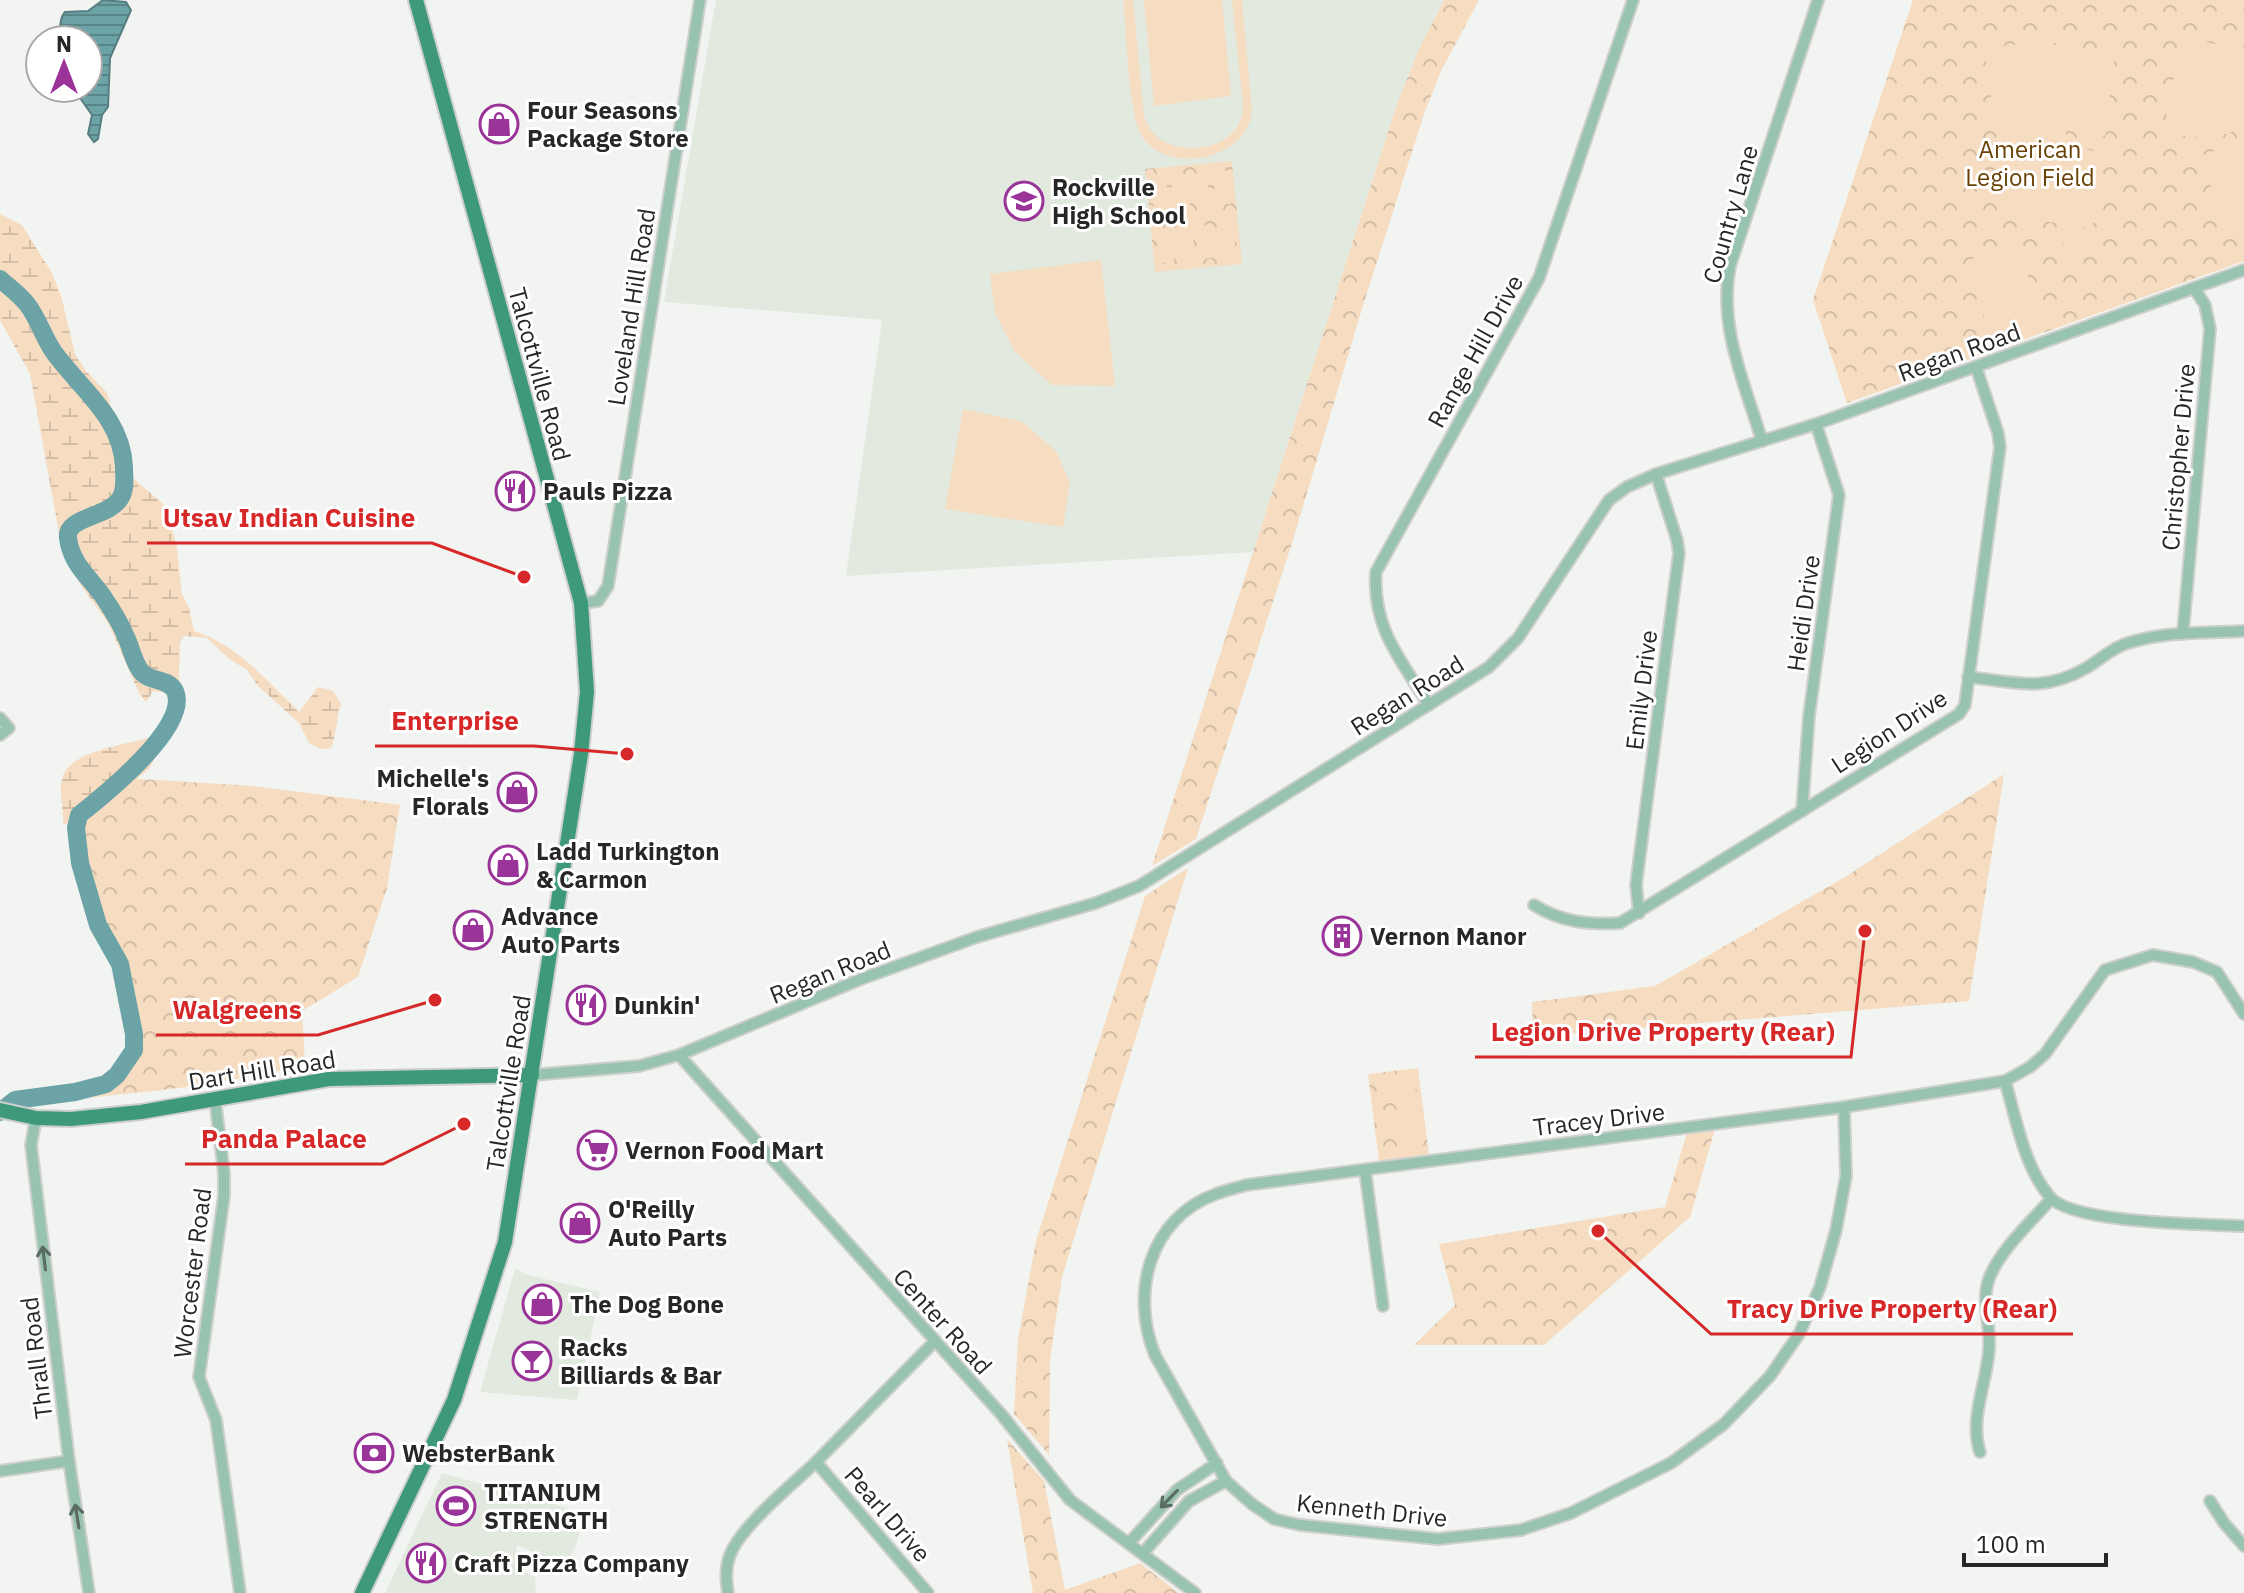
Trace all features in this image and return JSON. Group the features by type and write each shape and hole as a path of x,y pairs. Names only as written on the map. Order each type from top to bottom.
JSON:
{"main road":[{"name":"Talcottville Road","path":"362,1593 454,1400 505,1242 585,707 586,651 581,603 416,0"},
{"name":"Dart Hill Road","path":"0,1110 36,1118 71,1119 141,1112 329,1079 532,1075"}],"street":[{"name":"Loveland Hill Road","path":"581,603 598,601 608,586 700,0"},
{"name":"Range Hill Drive","path":"1429,705 1380,621 1374,596 1376,572 1539,278 1633,0"},
{"name":"Country Lane","path":"1762,441 1727,324 1726,285 1818,0"},
{"name":"Regan Road","path":"532,1075 639,1066 679,1055 861,979 977,937 1096,903 1139,886 1489,667 1508,650 1609,500 1627,487 1656,474 1816,424 2244,270"},
{"name":"Christopher Drive","path":"2183,632 2210,329 2205,305 2194,288"},
{"name":"Legion Drive","path":"1534,905 1552,916 1591,925 1620,923 1959,714 1965,705 2000,447 1976,367"},
{"name":"Heidi Drive","path":"1802,811 1809,716 1839,495 1816,424"},
{"name":"Emily Drive","path":"1639,913 1636,885 1679,553 1656,474"},
{"path":"1968,677 2042,685 2061,682 2123,644 2183,632 2244,631"},
{"path":"0,718 9,728 0,735"},
{"name":"Tracey Drive","path":"1226,1481 1155,1355 1147,1334 1144,1282 1153,1255 1176,1219 1214,1194 1246,1185 1844,1107 2005,1081 2045,1054 2105,970 2153,955 2193,962 2217,972 2244,1014"},
{"name":"Center Road","path":"679,1055 1001,1414 1070,1500 1195,1593"},
{"path":"2005,1081 2032,1165 2051,1199 2073,1211 2089,1214 2244,1226"},
{"name":"Worcester Road","path":"215,1099 224,1196 199,1377 216,1420 240,1593"},
{"name":"Kenneth Drive","path":"1226,1481 1274,1519 1300,1525 1438,1539 1521,1530 1571,1513 1671,1463 1724,1424 1770,1376 1799,1334 1820,1287 1836,1230 1846,1176 1844,1107"},
{"name":"Thrall Road","path":"36,1118 31,1145 69,1461 89,1593"},
{"path":"1365,1170 1383,1306"},
{"path":"1980,1452 1976,1425 1989,1348 1985,1305 1988,1280 1997,1260 2051,1199"},
{"name":"Pearl Drive","path":"728,1593 725,1575 740,1537 934,1342"},
{"path":"0,1471 69,1461"},
{"name":"Pearl Drive","path":"816,1462 928,1593"},
{"path":"1129,1543 1177,1490 1217,1463"},
{"path":"1143,1553 1189,1501 1226,1481"},
{"path":"2210,1501 2244,1546"}],"shaded area":[{"name":"Rockville High School","path":"716,0 1444,0 1419,49 1398,101 1253,552 846,576 882,320 664,302"},
{"path":"515,1269 524,1274 600,1292 577,1400 480,1392"},
{"path":"442,1473 579,1511 583,1522 564,1567 517,1545 515,1566 535,1577 536,1593 385,1593"}],"green space":[{"path":"1123,0 1133,0 1144,115 1151,131 1164,141 1180,147 1198,148 1215,144 1229,136 1239,123 1243,106 1232,0 1242,0 1252,111 1247,128 1236,141 1222,151 1186,159 1169,156 1153,148 1141,135 1131,90"},
{"path":"1144,0 1222,0 1231,96 1154,106"},
{"path":"1444,0 1479,0 1441,71 1425,111 1293,540 1196,839 1152,866 1398,101 1419,49"},
{"name":"American Legion Field","path":"1913,0 2244,0 2244,261 1847,403 1813,300"},
{"path":"2053,39 2054,45 2107,51 2114,59 2105,136 2065,129 2068,147 2104,152 2099,203 2090,228 2010,216 2011,202 2006,202 1984,49"},
{"path":"2206,42 2230,48 2244,56 2244,127 2205,137 2164,131 2179,65 2194,46"},
{"path":"2244,141 2244,231 2229,237 2200,156"},
{"path":"1232,161 1242,264 1155,272 1145,169"},
{"path":"1228,170 1231,204 1216,205 1213,172"},
{"path":"1207,172 1210,206 1195,207 1192,174"},
{"path":"1187,174 1190,208 1174,209 1171,176"},
{"path":"1166,176 1169,210 1154,211 1151,178"},
{"path":"0,214 22,225 52,273 75,354 107,393 132,477 164,505 176,542 182,594 194,631 238,654 299,712 318,687 333,691 341,704 331,748 320,749 309,743 299,723 258,686 247,670 229,659 207,638 184,636 180,643 182,701 177,717 149,769 75,828 63,823 61,784 67,769 88,755 156,735 170,704 168,693 153,691 146,702 139,693 108,623 80,584 62,549 30,374 0,320"},
{"path":"1233,222 1236,255 1221,257 1218,224"},
{"path":"1212,224 1215,258 1200,259 1197,226"},
{"path":"1192,226 1195,260 1179,261 1176,227"},
{"path":"1171,228 1174,262 1159,263 1156,229"},
{"path":"2065,234 2085,237 2083,271 2061,268"},
{"path":"2021,246 2038,321 1988,336 1972,259"},
{"path":"1101,260 1115,386 1052,385 1015,352 995,313 990,274"},
{"path":"963,409 1021,421 1056,451 1070,483 1063,527 945,509"},
{"path":"2004,774 1969,1001 1533,1037 1532,1002 1655,986 1845,877"},
{"path":"123,778 254,786 400,805 387,888 358,977 302,1011 305,1065 234,1080 162,1090 79,1099 45,1097 106,1084 117,1075 134,1050 134,1034 120,964 95,918 80,863 76,828 79,815"},
{"path":"1188,868 1062,1277 1050,1360 1049,1455 1014,1414 1018,1339 1036,1241 1145,896"},
{"path":"1418,1068 1429,1154 1379,1161 1368,1074"},
{"path":"1415,1083 1420,1131 1399,1133 1394,1086"},
{"path":"1716,1125 1690,1217 1544,1345 1414,1345 1455,1305 1439,1244 1665,1207 1688,1129"},
{"path":"1007,1439 1044,1481 1065,1590 1140,1563 1179,1593 1033,1593"}],"water":[{"path":"103,0 126,2 131,10 110,58 108,107 102,115 98,139 94,142 88,134 92,115 84,104 104,104 104,24 60,24 65,12 88,11"}],"waterway":[{"path":"0,279 27,304 53,351 98,404 116,433 124,467 123,494 108,509 73,525 68,538 76,562 102,595 124,631 140,670 148,677 172,687 176,706 158,741 124,777 79,815 76,828 80,863 98,925 120,964 134,1034 134,1050 117,1075 106,1084 75,1092 15,1100 0,1112"}],"place":[{"name":"Four Seasons Package Store","path":"499,124"},
{"name":"Rockville High School","path":"1024,201"},
{"name":"Pauls Pizza","path":"515,491"},
{"name":"Utsav Indian Cuisine","path":"524,577"},
{"name":"Enterprise","path":"627,754"},
{"name":"Michelle's Florals","path":"517,792"},
{"name":"Ladd Turkington & Carmon","path":"508,865"},
{"name":"Advance Auto Parts","path":"473,930"},
{"name":"Legion Drive Property (Rear)","path":"1865,931"},
{"name":"Vernon Manor","path":"1342,936"},
{"name":"Walgreens","path":"435,1000"},
{"name":"Dunkin'","path":"586,1005"},
{"name":"Panda Palace","path":"464,1124"},
{"name":"Vernon Food Mart","path":"597,1150"},
{"name":"O'Reilly Auto Parts","path":"580,1223"},
{"name":"Tracy Drive Property (Rear)","path":"1598,1231"},
{"name":"The Dog Bone","path":"542,1304"},
{"name":"Racks Billiards & Bar","path":"532,1361"},
{"name":"WebsterBank","path":"374,1453"},
{"name":"TITANIUM STRENGTH","path":"456,1506"},
{"name":"Craft Pizza Company","path":"426,1563"}]}
